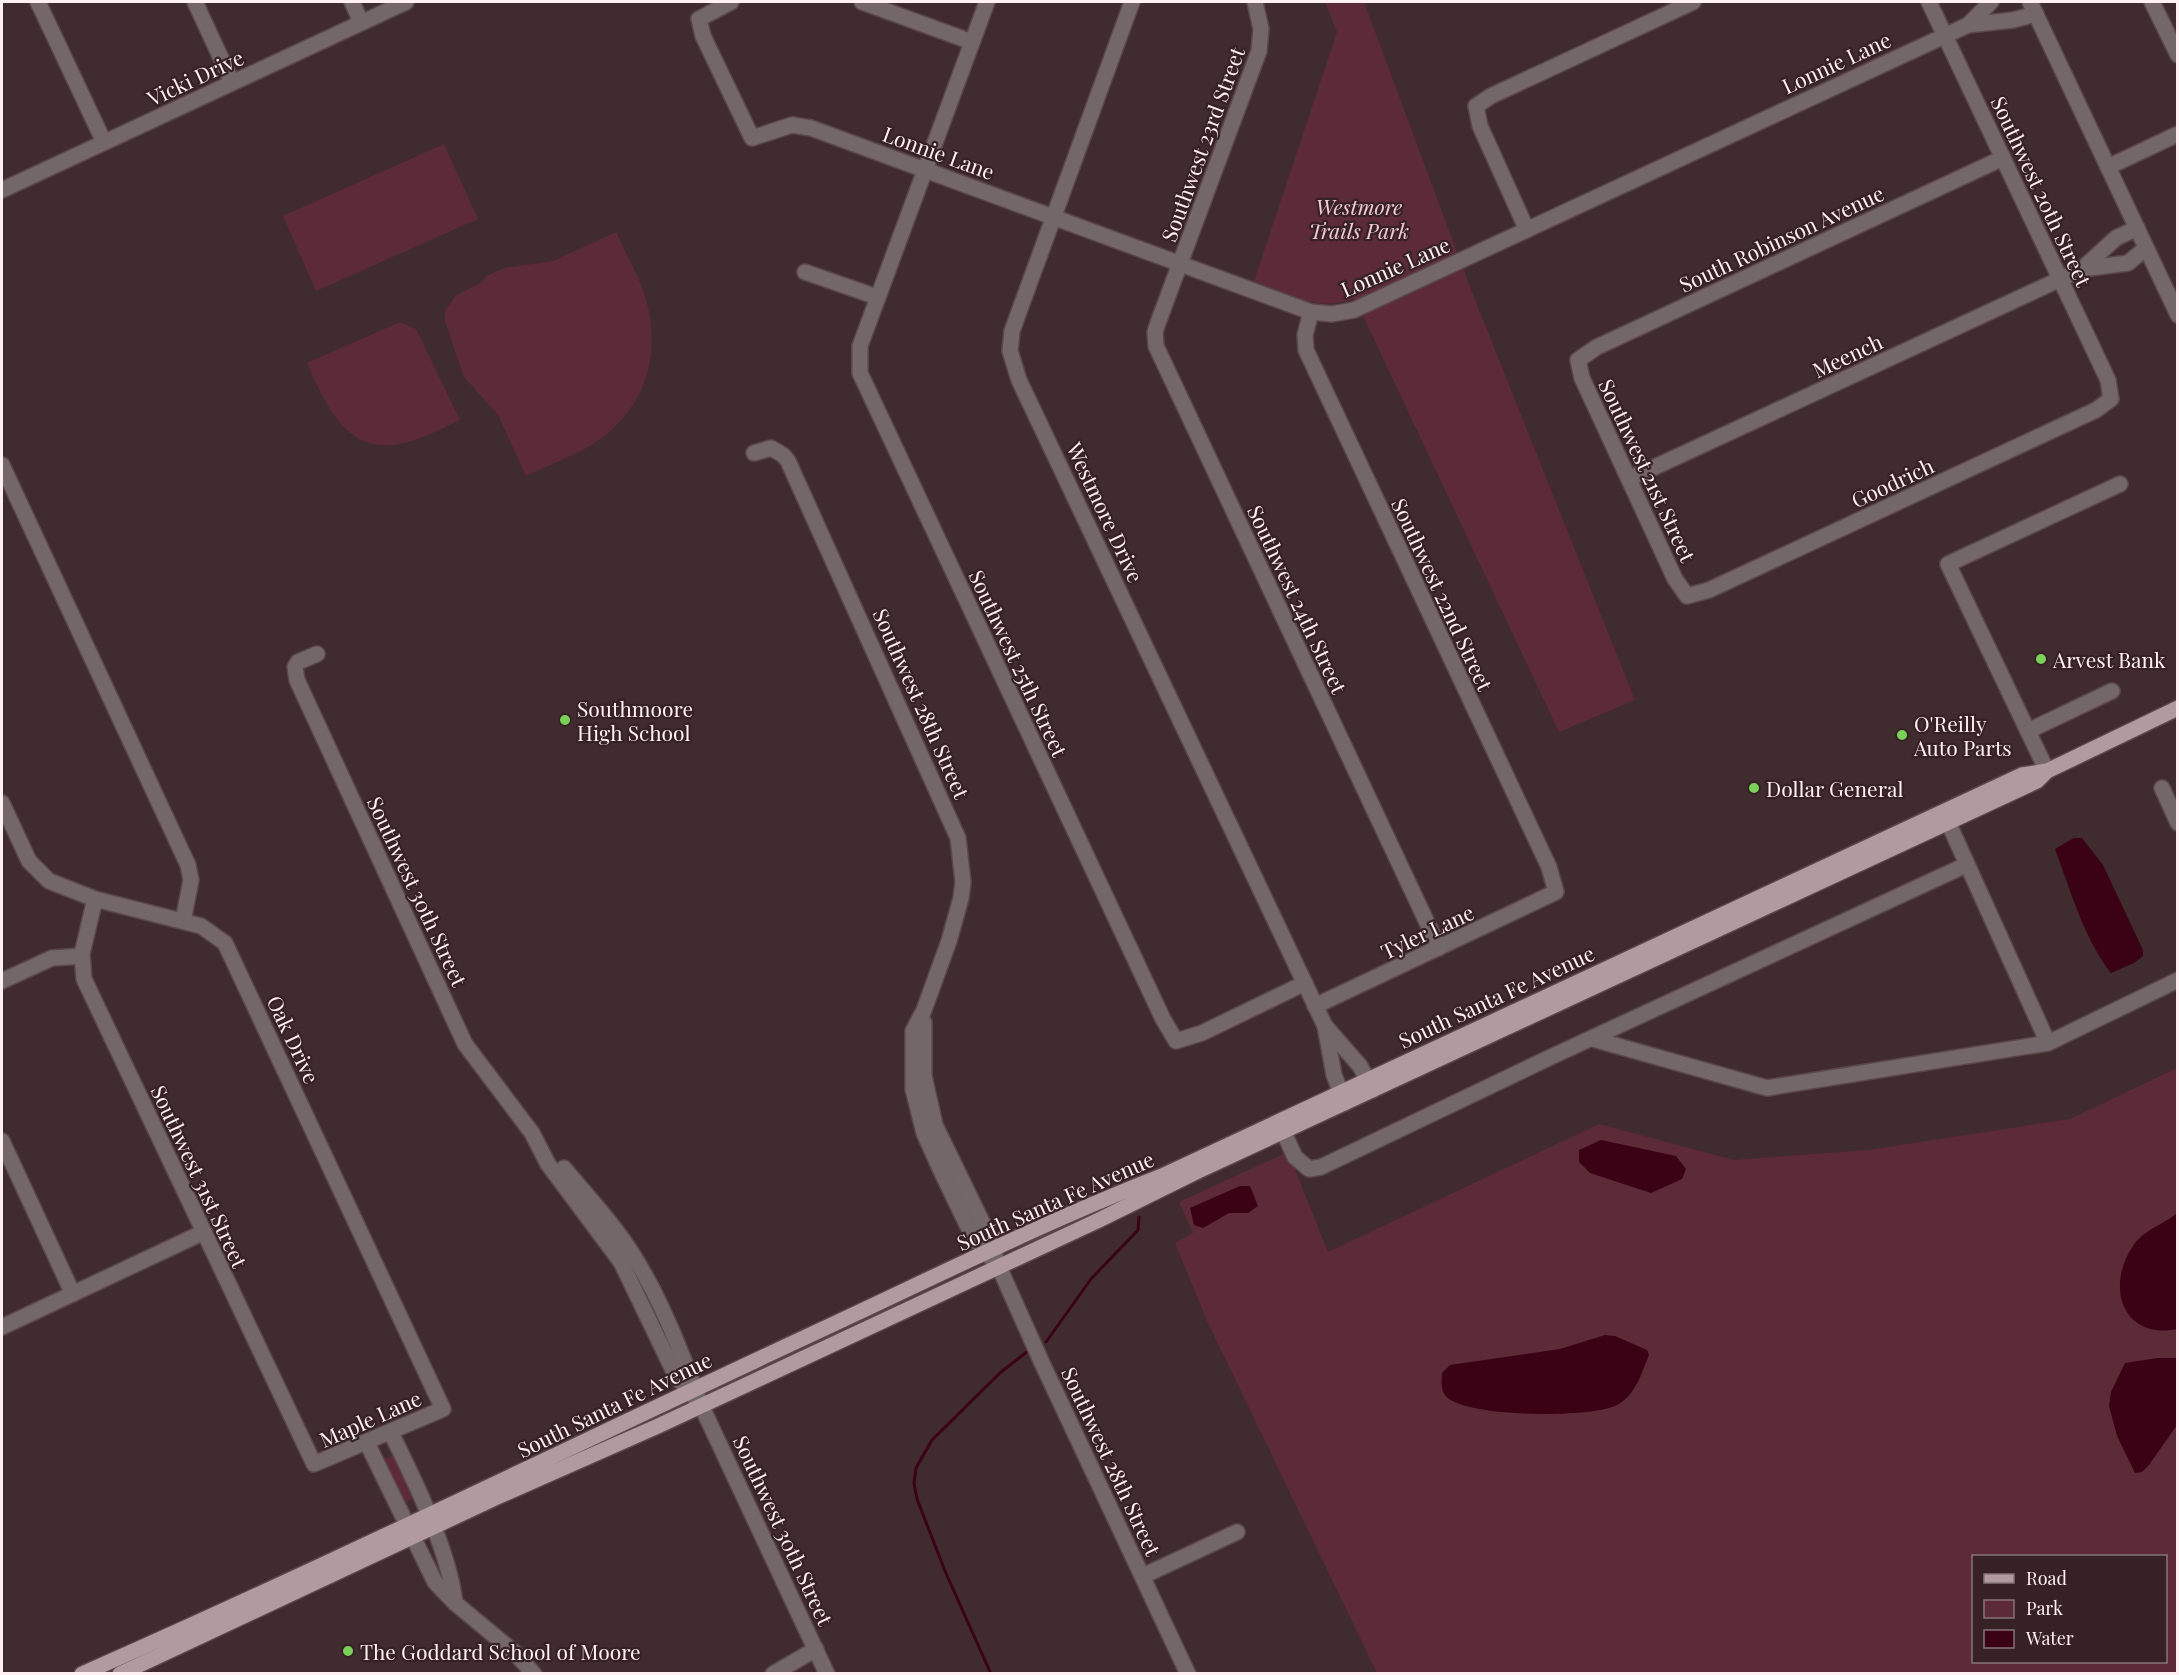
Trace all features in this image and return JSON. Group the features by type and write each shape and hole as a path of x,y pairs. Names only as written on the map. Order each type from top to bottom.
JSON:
{"main road":[{"name":"South Santa Fe Avenue","path":"120,1674 692,1390 1078,1210 1343,1097 2022,775 2047,771 2178,708"},
{"name":"South Santa Fe Avenue","path":"1370,1084 2037,781 2047,771"},
{"name":"South Santa Fe Avenue","path":"430,1521 701,1405 999,1267 1283,1131 1343,1097"},
{"name":"South Santa Fe Avenue","path":"82,1674 411,1530"}],"street":[{"path":"38,2 104,142"},
{"path":"195,2 232,82"},
{"path":"352,2 362,22"},
{"name":"Vicki Drive","path":"2,190 406,2"},
{"name":"Lonnie Lane","path":"731,2 699,19 703,36 752,138 784,126 800,125 1311,312 1332,314 1354,310 1945,34 1968,25 2013,20 2033,8"},
{"path":"862,2 972,42"},
{"name":"Southwest 25th Street","path":"987,2 877,297 859,356 864,384 1163,1019 1176,1041 1202,1033 1305,983"},
{"name":"Westmore Drive","path":"1131,2 1012,331 1010,351 1012,361 1315,1006 1325,1026 1370,1084"},
{"name":"Southwest 23rd Street","path":"1180,264 1259,51 1261,29 1255,2"},
{"path":"1527,230 1480,126 1476,106 1491,96 1693,2"},
{"name":"Southwest 20th Street","path":"1929,2 2108,380 2111,399"},
{"name":"Lonnie Lane","path":"1968,25 1991,2"},
{"path":"2152,2 2178,56"},
{"path":"2033,8 2178,315"},
{"path":"2108,167 2178,134"},
{"name":"South Robinson Avenue","path":"1578,360 1598,347 2003,158"},
{"name":"Meench","path":"1629,479 2082,268 2116,238 2137,228"},
{"name":"Meench","path":"2082,268 2128,263 2146,248"},
{"name":"Southwest 24th Street","path":"1180,264 1155,333 1160,357 1439,948"},
{"path":"805,272 877,297"},
{"name":"Southwest 22nd Street","path":"1311,312 1305,335 1306,350 1549,867 1556,892"},
{"name":"Southwest 21st Street","path":"1578,360 1582,378 1675,579 1687,596"},
{"name":"Goodrich","path":"1687,596 1709,590 1731,580 2096,410 2111,399"},
{"name":"Southwest 28th Street","path":"754,453 771,448 788,461 958,838 963,882 961,898 957,918 924,1010 923,1064 930,1109 990,1252 1188,1674"},
{"path":"2,465 185,857 191,880 183,921"},
{"path":"2047,771 1948,564 2120,484"},
{"name":"Southwest 30th Street","path":"317,654 298,662 295,667 297,680 465,1044 539,1143 558,1160 632,1253 688,1367 692,1390 827,1674"},
{"path":"2028,731 2112,692"},
{"path":"2162,788 2178,823"},
{"name":"Oak Drive","path":"2,803 5,820 29,861 41,876 62,888 201,926 218,936 231,955 442,1409"},
{"path":"1948,822 2048,1043"},
{"path":"1283,1131 1302,1164 1309,1169 1321,1167 1966,865"},
{"name":"Tyler Lane","path":"1315,1006 1556,892"},
{"name":"Southwest 31st Street","path":"95,898 82,956 82,968 87,986 314,1464"},
{"path":"2,981 52,958 82,956"},
{"path":"1593,1038 1767,1088 2048,1043 2178,980"},
{"name":"Westmore Drive","path":"1325,1026 1334,1075 1343,1097"},
{"path":"2,1141 74,1293"},
{"path":"2,1327 204,1232"},
{"name":"Maple Lane","path":"314,1464 391,1433 442,1409"},
{"path":"391,1433 452,1577 455,1604"},
{"path":"367,1443 435,1581 455,1604 514,1652 534,1674"},
{"path":"1143,1576 1238,1532"},
{"path":"773,1674 816,1649"}],"green space":[{"name":"Westmore Trails Park","path":"1325,2 1364,2 1472,292 1635,700 1559,732 1355,299 1340,303 1315,303 1254,281 1337,32"},
{"path":"444,144 478,219 316,291 283,216"},
{"path":"616,232 646,299 652,342 645,381 625,416 611,431 585,449 526,476 498,415 464,377 445,321 445,311 455,296 482,282 486,276 505,268 553,261"},
{"path":"400,322 416,329 460,420 426,436 404,443 384,445 367,442 353,435 341,424 322,395 307,363"},
{"path":"2177,1068 2177,1673 1377,1673 1207,1321 1175,1243 1193,1233 1179,1202 1288,1152 1328,1252 1599,1124 1734,1160 1868,1150 2070,1119"},
{"path":"392,1456 397,1459 413,1494 410,1501 404,1503 382,1466 385,1458"}],"water":[{"path":"2074,838 2082,838 2103,865 2143,950 2143,956 2134,963 2111,973 2085,929 2055,849"},
{"path":"1601,1140 1676,1156 1686,1169 1682,1179 1651,1193 1590,1173 1579,1162 1579,1150"},
{"path":"1240,1186 1250,1186 1258,1206 1248,1213 1229,1213 1203,1228 1194,1225 1190,1208"},
{"path":"2177,1213 2177,1329 2158,1330 2143,1326 2132,1318 2124,1307 2120,1293 2120,1278 2125,1262 2137,1240"},
{"path":"1605,1335 1615,1336 1647,1350 1649,1355 1638,1382 1630,1394 1619,1404 1606,1409 1558,1414 1501,1412 1456,1403 1442,1390 1442,1373 1450,1365 1560,1349"},
{"path":"2158,1358 2177,1358 2177,1425 2149,1465 2142,1472 2135,1473 2117,1436 2109,1406 2111,1392 2125,1363"}],"waterway":[{"path":"1046,1342 1091,1279 1138,1230 1139,1217"},
{"path":"991,1674 945,1571 917,1499 914,1483 916,1468 932,1440 1001,1372 1028,1351"}],"place":[{"name":"Arvest Bank","path":"2041,659"},
{"name":"Southmoore High School","path":"565,720"},
{"name":"O'Reilly Auto Parts","path":"1902,735"},
{"name":"Dollar General","path":"1754,788"},
{"name":"The Goddard School of Moore","path":"348,1651"}]}
